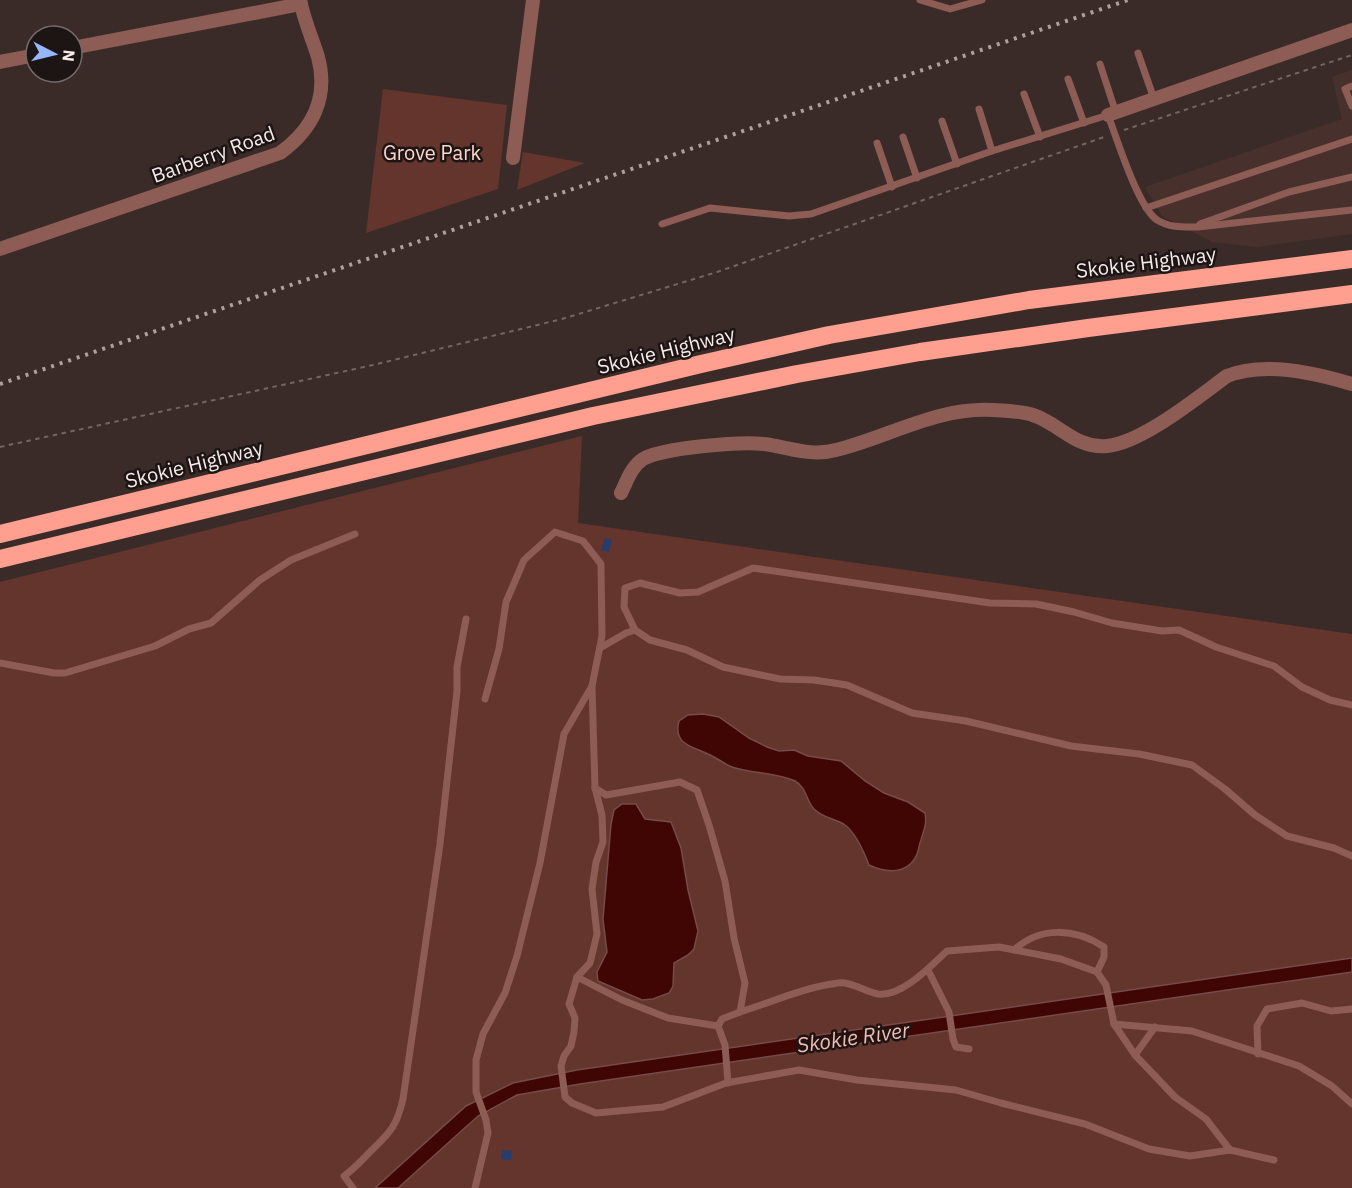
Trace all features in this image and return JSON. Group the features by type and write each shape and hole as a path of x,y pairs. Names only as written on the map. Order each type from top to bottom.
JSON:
{"highway":[{"name":"Skokie Highway","path":"0,534 829,335 1029,300 1352,259"},
{"path":"0,559 592,416 796,374 920,352 1065,331 1352,294"}],"street":[{"path":"513,158 533,0"},
{"path":"84,46 300,2"},
{"name":"Barberry Road","path":"0,249 280,153 292,144 302,135 312,120 321,94 318,59 300,2"},
{"path":"1112,114 1352,30"},
{"path":"0,62 24,57"},
{"path":"621,493 633,469 643,460 704,446 752,443 809,452 835,451 939,415 972,410 1033,415 1079,443 1104,447 1117,445 1158,424 1236,372 1273,369 1321,375 1352,384"}],"lane":[{"path":"920,0 950,9 982,0"},
{"path":"1138,53 1154,99"},
{"path":"1100,64 1112,114 1114,133 1146,208 1156,219 1175,228 1352,209"},
{"path":"1068,80 1083,123"},
{"path":"1352,86 1345,89 1352,106"},
{"path":"1024,94 1040,138"},
{"path":"979,109 992,151"},
{"path":"662,224 710,208 789,216 812,214 992,151 1112,114"},
{"path":"942,121 957,164"},
{"path":"903,137 917,178"},
{"path":"1146,208 1352,139"},
{"path":"878,143 892,187"},
{"path":"1190,227 1289,192 1352,177"},
{"path":"486,699 499,649 506,602 524,560 555,532 583,541 601,564 602,636 592,686 595,788 602,815 603,842 592,889 597,934 590,963 578,977 569,1004 575,1018 574,1032 571,1046 561,1066 565,1097 572,1103 596,1113 663,1107 728,1083 799,1070 857,1080 956,1090 1085,1124 1149,1149 1190,1156 1230,1150 1274,1160"},
{"path":"0,663 65,673 155,646 189,629 211,623 260,579 291,560 355,534"},
{"path":"1352,705 1330,700 1302,687 1274,666 1216,647 1179,630 1162,631 1112,623 1036,603 979,602 753,568 698,592 680,593 640,583 625,588 624,607 635,630 650,640 687,650 723,667 780,679 814,680 847,685 912,713 966,721 1071,746 1139,754 1192,765 1287,836 1334,848 1352,856"},
{"path":"353,1188 344,1176 357,1168 392,1130 398,1120 403,1099 440,844 457,691 457,667 466,619"},
{"path":"600,648 635,630"},
{"path":"475,1188 488,1133 476,1092 476,1060 483,1034 505,993 529,912 564,734 592,686"},
{"path":"595,788 606,795 680,782 697,790 710,825 725,881 734,938 745,983 740,1012"},
{"path":"1014,950 1037,934 1071,934 1094,940 1104,947 1104,957 1097,972"},
{"path":"728,1083 725,1045 718,1026 722,1019 808,990 841,982 879,994 898,990 928,970 947,951 999,947 1061,959 1097,972 1106,985 1114,1024 1135,1054 1175,1096 1206,1119 1230,1150"},
{"path":"928,970 949,1012 956,1047 969,1049"},
{"path":"578,977 622,1000 668,1018 718,1026"},
{"path":"1258,1054 1257,1026 1267,1009 1302,1003 1331,1011 1352,1009"},
{"path":"1114,1024 1192,1031 1299,1066 1332,1086 1352,1104"},
{"path":"1135,1054 1155,1027"}],"path":[{"path":"0,447 373,365 562,319 717,272 1114,133 1352,55"}],"shaded area":[{"path":"1352,70 1352,234 1257,247 1212,242 1162,216 1145,187 1342,119 1332,77"}],"green space":[{"name":"Grove Park","path":"383,89 507,105 498,189 366,233"},
{"name":"Grove Park","path":"523,152 585,163 517,190"},
{"path":"582,436 578,523 1352,634 1352,1188 0,1188 0,582"}],"water":[{"path":"703,714 719,717 749,738 767,747 779,751 794,750 808,756 841,761 884,793 908,802 925,813 925,827 913,861 902,869 889,871 869,865 849,828 816,811 804,790 795,781 732,767 685,743 679,735 679,721 688,715"},
{"path":"622,804 636,804 645,819 671,822 681,848 698,931 694,949 674,963 673,986 669,993 653,999 642,1000 598,981 597,972 607,952 603,919 611,824 614,810"},
{"name":"Skokie River","path":"1352,958 1352,972 517,1095 478,1116 398,1188 375,1188 466,1106 513,1083 577,1070"}],"building":[{"path":"605,538 612,540 609,552 601,550"},
{"path":"502,1150 512,1151 511,1160 501,1159"}],"railway":[{"path":"0,384 1128,0"}]}
